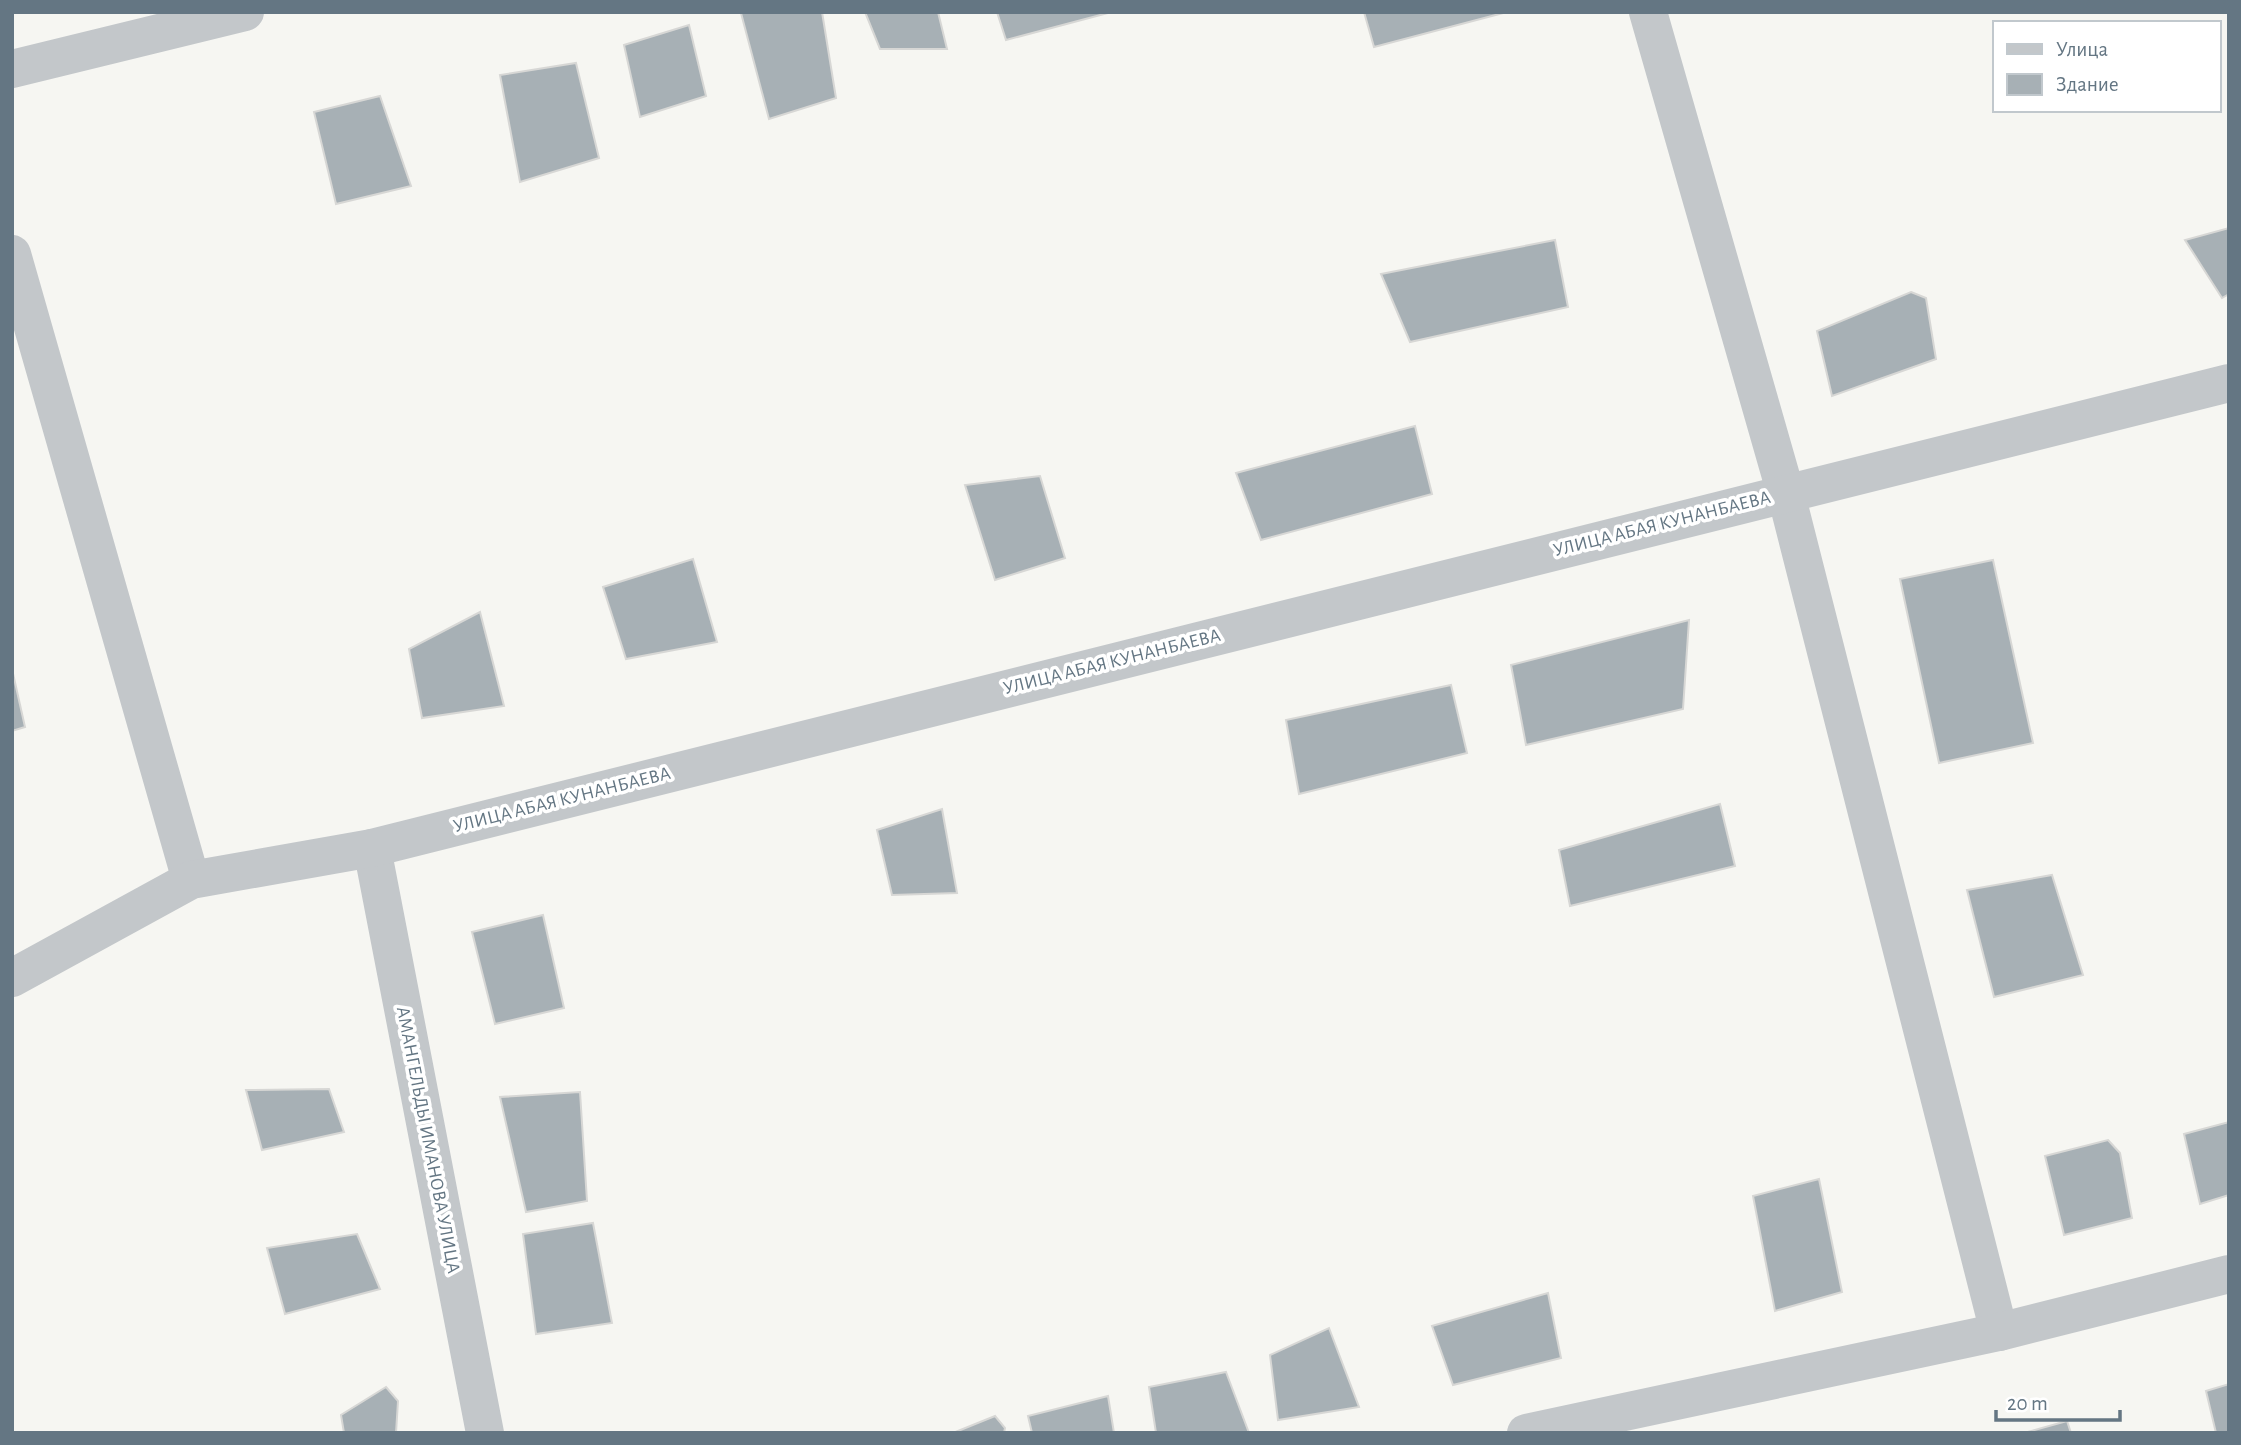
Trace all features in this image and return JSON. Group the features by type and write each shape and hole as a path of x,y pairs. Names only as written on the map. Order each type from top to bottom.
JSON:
{"street":[{"path":"12,69 245,12"},
{"path":"1648,12 1786,494 1999,1332"},
{"path":"12,254 191,880"},
{"name":"УЛИЦА АБАЯ КУНАНБАЕВА","path":"12,978 191,880 372,848 2229,383"},
{"name":"АМАНГЕЛЬДЫ ИМАНОВА УЛИЦА","path":"372,848 485,1433"},
{"path":"1526,1433 1999,1332 2229,1274"}],"building":[{"path":"822,12 836,98 769,119 741,13"},
{"path":"865,12 938,12 947,49 880,49"},
{"path":"997,12 1108,12 1108,13 1006,40"},
{"path":"1364,12 1507,12 1374,47"},
{"path":"689,25 706,96 640,117 624,45"},
{"path":"576,63 599,158 520,182 500,75"},
{"path":"380,96 411,186 336,204 314,112"},
{"path":"2229,228 2229,294 2222,298 2185,240"},
{"path":"1555,240 1568,307 1410,342 1381,274"},
{"path":"1911,292 1926,298 1936,359 1832,396 1817,331"},
{"path":"1415,426 1432,494 1261,540 1236,473"},
{"path":"1040,476 1065,558 995,580 965,485"},
{"path":"693,559 717,642 626,659 603,587"},
{"path":"1993,560 2033,743 1939,763 1900,579"},
{"path":"480,612 504,706 422,718 409,649"},
{"path":"1689,620 1683,709 1526,745 1511,665"},
{"path":"12,669 25,727 12,731"},
{"path":"1451,685 1467,753 1299,794 1286,720"},
{"path":"1720,804 1735,866 1570,906 1559,850"},
{"path":"942,809 957,893 892,895 877,830"},
{"path":"2052,875 2083,975 1994,997 1967,890"},
{"path":"543,915 564,1008 495,1024 472,932"},
{"path":"329,1089 344,1132 262,1150 246,1090"},
{"path":"580,1092 587,1201 526,1212 500,1097"},
{"path":"2229,1122 2229,1195 2200,1204 2184,1134"},
{"path":"2108,1140 2120,1153 2132,1218 2064,1235 2045,1156"},
{"path":"1819,1179 1842,1292 1775,1311 1753,1196"},
{"path":"593,1223 612,1323 536,1334 523,1234"},
{"path":"357,1234 380,1289 285,1314 267,1248"},
{"path":"1548,1293 1561,1358 1453,1385 1432,1326"},
{"path":"1329,1328 1359,1407 1278,1420 1270,1355"},
{"path":"1226,1372 1249,1433 1156,1433 1149,1387"},
{"path":"2229,1384 2229,1433 2216,1433 2206,1391"},
{"path":"386,1387 398,1401 396,1433 344,1433 341,1415"},
{"path":"1108,1396 1114,1433 1032,1433 1028,1416"},
{"path":"995,1416 1005,1428 1004,1433 953,1433"},
{"path":"2067,1421 2071,1433 2024,1433"}]}
